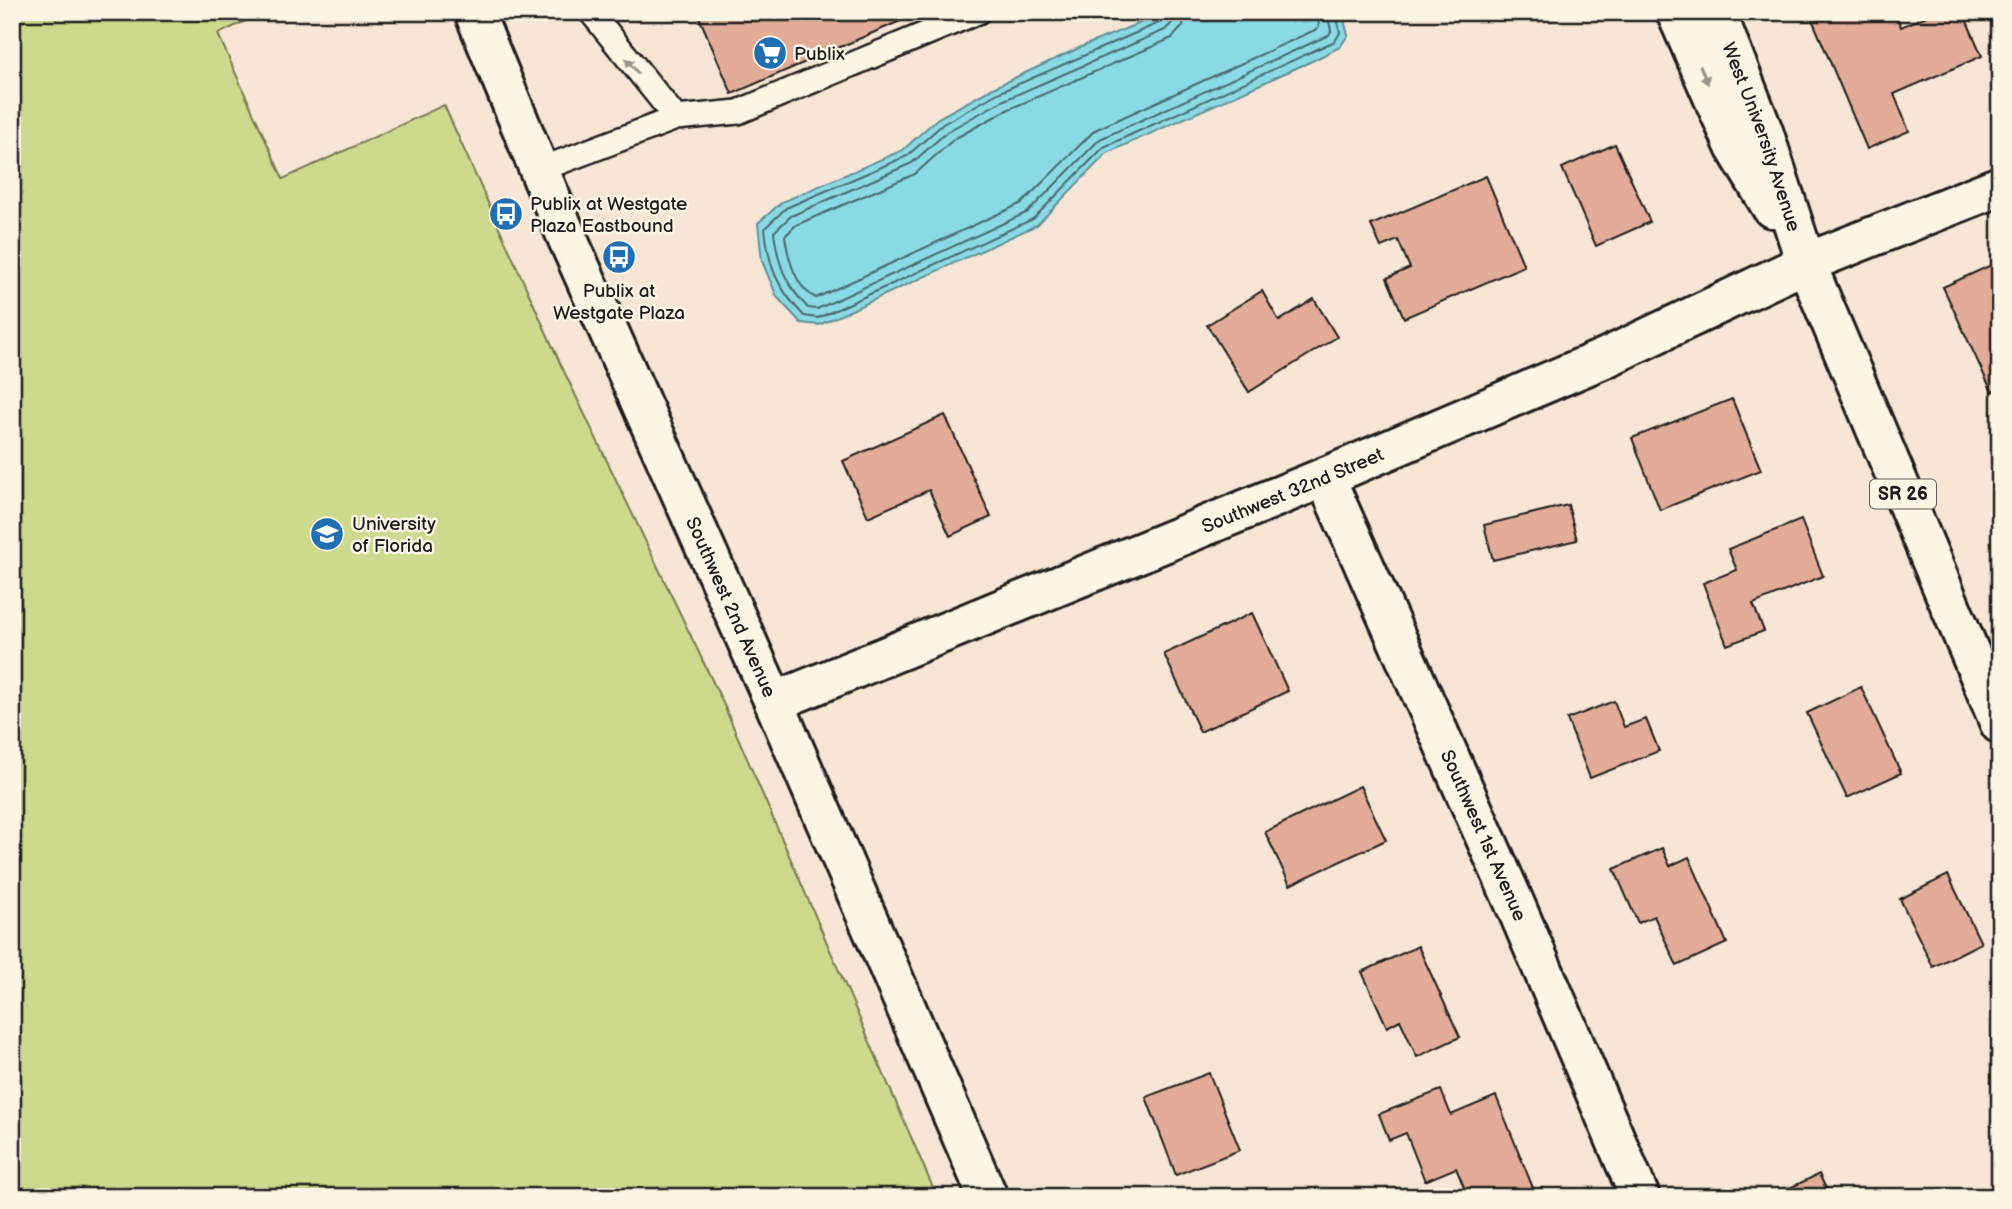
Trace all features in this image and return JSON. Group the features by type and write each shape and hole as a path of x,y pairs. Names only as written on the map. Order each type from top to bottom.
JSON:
{"main road":[{"name":"West University Avenue","path":"1676,12 1735,147 1806,263"},
{"name":"West University Avenue","path":"1716,12 1763,131 1806,263 2000,724"},
{"name":"Southwest 2nd Avenue","path":"473,14 988,1197"},
{"name":"Southwest 32nd Street","path":"774,702 1325,477 1607,358 1806,263 2000,186"},
{"name":"Southwest 1st Avenue","path":"1325,477 1514,902 1640,1197"}],"lane":[{"path":"591,12 676,118"},
{"path":"539,170 676,118 738,112 978,12"}],"green space":[{"name":"University of Florida","path":"12,12 265,12 218,34 283,179 444,105 561,365 723,703 937,1197 12,1197"}],"water":[{"path":"1166,12 1342,12 1348,35 1340,47 1312,61 1107,153 1037,225 819,325 801,323 777,297 762,261 758,223 782,202 903,150 938,118 995,87"}],"building":[{"name":"Publix","path":"697,12 921,12 732,94"},
{"path":"1809,12 1895,12 1901,27 1936,12 1963,12 1982,56 1894,94 1909,131 1867,149"},
{"path":"1615,144 1650,222 1596,246 1562,168"},
{"path":"1486,176 1524,266 1404,318 1387,278 1410,268 1398,240 1381,247 1371,225"},
{"path":"2000,261 2000,388 1992,392 1943,287"},
{"path":"1262,291 1279,321 1314,299 1337,337 1249,392 1207,325"},
{"path":"1732,399 1761,470 1660,510 1632,438"},
{"path":"945,415 991,517 950,536 929,490 868,517 843,461"},
{"path":"1568,505 1577,540 1493,560 1484,525"},
{"path":"1801,520 1823,576 1753,604 1764,631 1727,645 1703,583 1737,570 1728,549"},
{"path":"1252,613 1288,691 1200,732 1164,654"},
{"path":"1861,687 1901,773 1847,798 1807,713"},
{"path":"1614,701 1624,727 1646,719 1659,751 1590,778 1567,719"},
{"path":"1360,786 1386,840 1290,885 1265,832"},
{"path":"1662,848 1670,866 1689,857 1727,943 1677,966 1654,916 1638,923 1614,869"},
{"path":"1948,875 1981,943 1933,967 1900,899"},
{"path":"1418,946 1460,1037 1417,1057 1400,1020 1387,1027 1362,972"},
{"path":"1209,1073 1240,1150 1176,1175 1146,1097"},
{"path":"1441,1090 1451,1115 1496,1096 1533,1188 1511,1197 1468,1197 1456,1168 1425,1181 1406,1133 1389,1140 1379,1114"},
{"path":"1819,1174 1830,1197 1775,1197 1775,1195"}],"place":[{"name":"Publix","path":"770,53"},
{"name":"Publix at Westgate Plaza Eastbound","path":"506,214"},
{"name":"Publix at Westgate Plaza","path":"619,257"},
{"name":"University of Florida","path":"327,534"}]}
